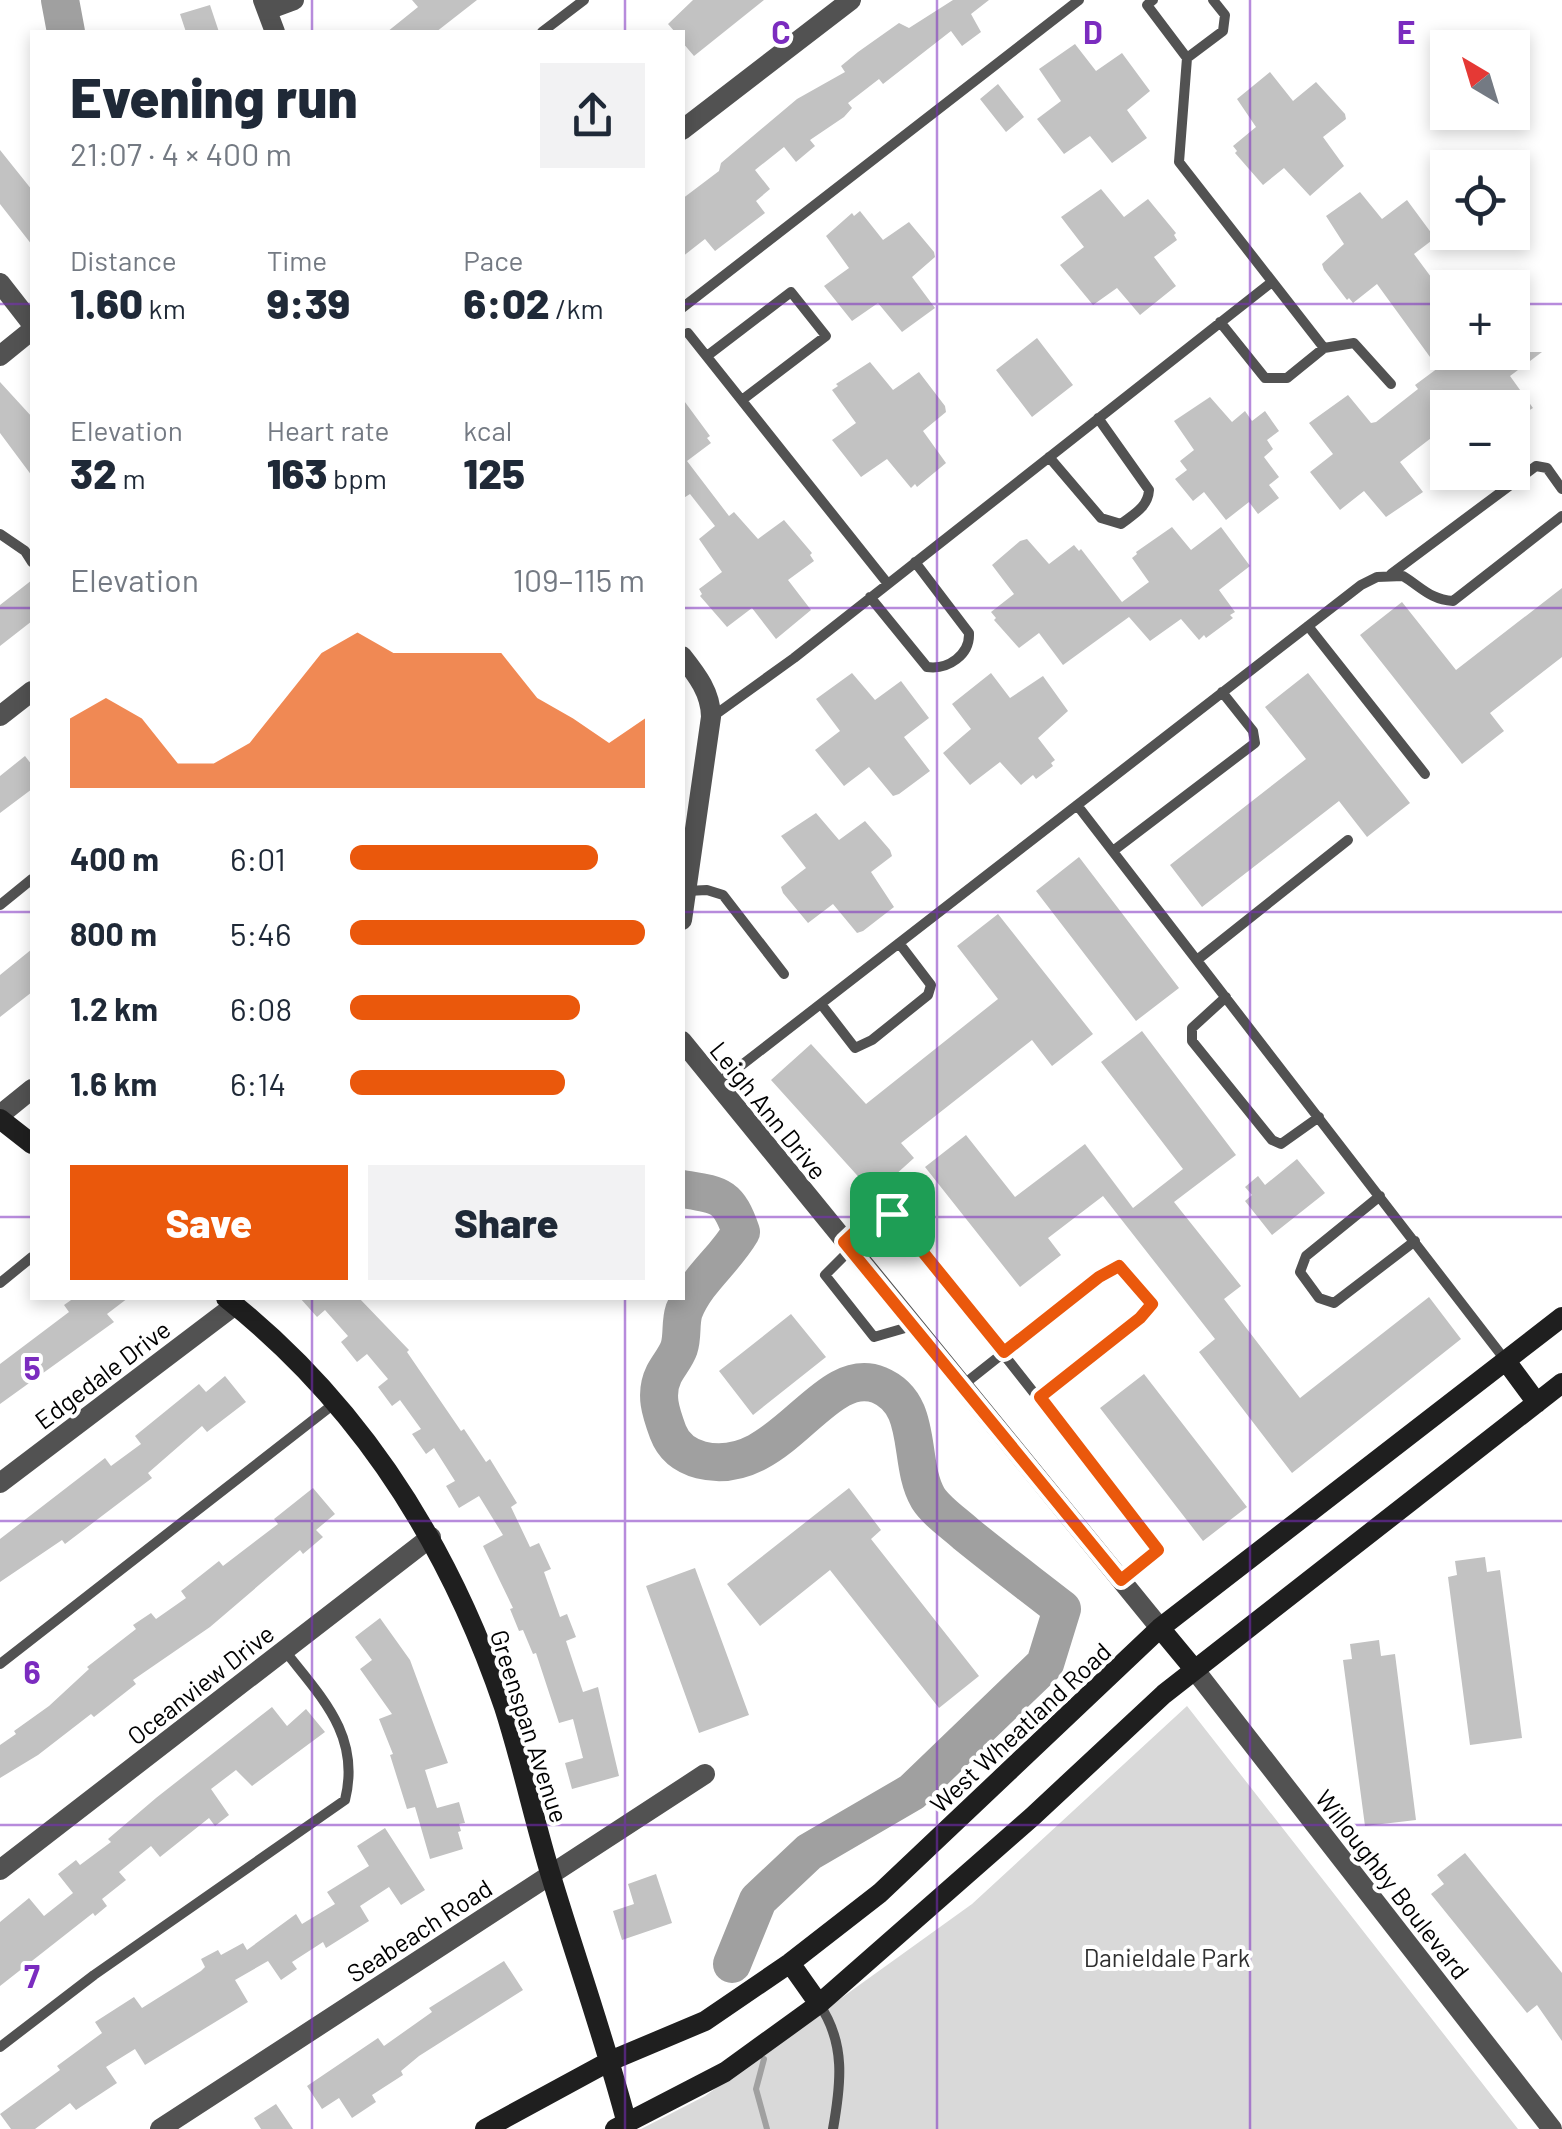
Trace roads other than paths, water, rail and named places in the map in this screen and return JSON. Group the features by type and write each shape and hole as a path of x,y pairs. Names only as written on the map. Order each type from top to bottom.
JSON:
{"main road":[{"path":"0,1116 30,1142"},
{"name":"Greenspan Avenue","path":"230,1301 288,1350 336,1402 430,1537 456,1588 501,1698 610,2062 621,2126"},
{"name":"West Wheatland Road","path":"485,2129 610,2062 704,2022 790,1964 880,1894 1160,1628 1562,1317"},
{"path":"1506,1361 1537,1402"},
{"path":"621,2126 725,2072 819,2004 1194,1669 1562,1383"},
{"path":"1160,1628 1194,1669"},
{"path":"790,1964 819,2004"}],"street":[{"path":"274,30 265,5 294,0"},
{"path":"685,128 851,0"},
{"path":"0,284 30,324"},
{"path":"0,356 30,329"},
{"path":"685,660 701,679 711,705 685,903"},
{"path":"0,716 30,693"},
{"name":"Leigh Ann Drive","path":"685,1045 1160,1628"},
{"path":"0,1116 30,1092"},
{"name":"Edgedale Drive","path":"0,1483 230,1301"},
{"name":"Oceanview Drive","path":"0,1870 430,1537"},
{"name":"Willoughby Boulevard","path":"1194,1669 1552,2129"},
{"name":"Seabeach Road","path":"160,2129 705,1774"}],"lane":[{"path":"545,30 584,0"},
{"path":"685,306 1080,0"},
{"path":"1153,0 1147,5 1187,58 1179,162 1324,348"},
{"path":"1187,58 1223,31 1225,15 1213,0"},
{"path":"711,718 1272,282"},
{"path":"707,356 791,292 826,336 742,400"},
{"path":"1220,322 1265,378 1286,378 1324,348 1354,343 1391,384"},
{"path":"688,334 888,584"},
{"path":"1049,456 1102,518 1121,524 1138,512 1148,501 1149,490 1098,418"},
{"path":"716,1085 1361,585 1390,574 1522,472 1536,466 1547,468 1562,489"},
{"path":"1390,574 1403,576 1439,600 1453,602 1562,516"},
{"path":"0,534 30,559"},
{"path":"870,597 927,667 940,669 952,662 966,651 970,633 915,562"},
{"path":"1308,626 1425,774"},
{"path":"1113,852 1255,743 1253,730 1222,692"},
{"path":"1077,805 1506,1361"},
{"path":"1197,960 1348,840"},
{"path":"0,905 30,881"},
{"path":"687,891 707,890 723,895 784,974"},
{"path":"821,1004 855,1048 872,1040 928,995 931,985 899,943"},
{"path":"1226,998 1192,1028 1192,1041 1272,1140 1281,1144 1319,1117"},
{"path":"1380,1196 1306,1256 1300,1272 1319,1298 1334,1303 1415,1241"},
{"path":"912,1326 874,1337 825,1275 862,1225 892,1214 1158,1550 1121,1580"},
{"path":"0,1283 30,1260"},
{"path":"962,1386 1099,1277 1119,1266 1152,1304 1140,1318 1040,1397"},
{"path":"0,1664 336,1402"},
{"path":"0,2046 94,1975 345,1800 352,1765 333,1713 284,1650"},
{"path":"819,2004 836,2035 841,2062 833,2129"}],"waterway":[{"path":"60,0 66,30"},
{"path":"685,1190 720,1198 732,1210 741,1232 689,1300 679,1348 661,1381 661,1411 677,1447 701,1460 729,1462 755,1453 777,1439 838,1390 858,1382 879,1385 903,1406 922,1484 932,1503 1062,1609 1045,1664 912,1792 809,1852 758,1900 732,1964"},
{"path":"764,2059 756,2089 767,2129"}],"park label":[{"name":"Danieldale Park","path":"1167,1957"}]}
